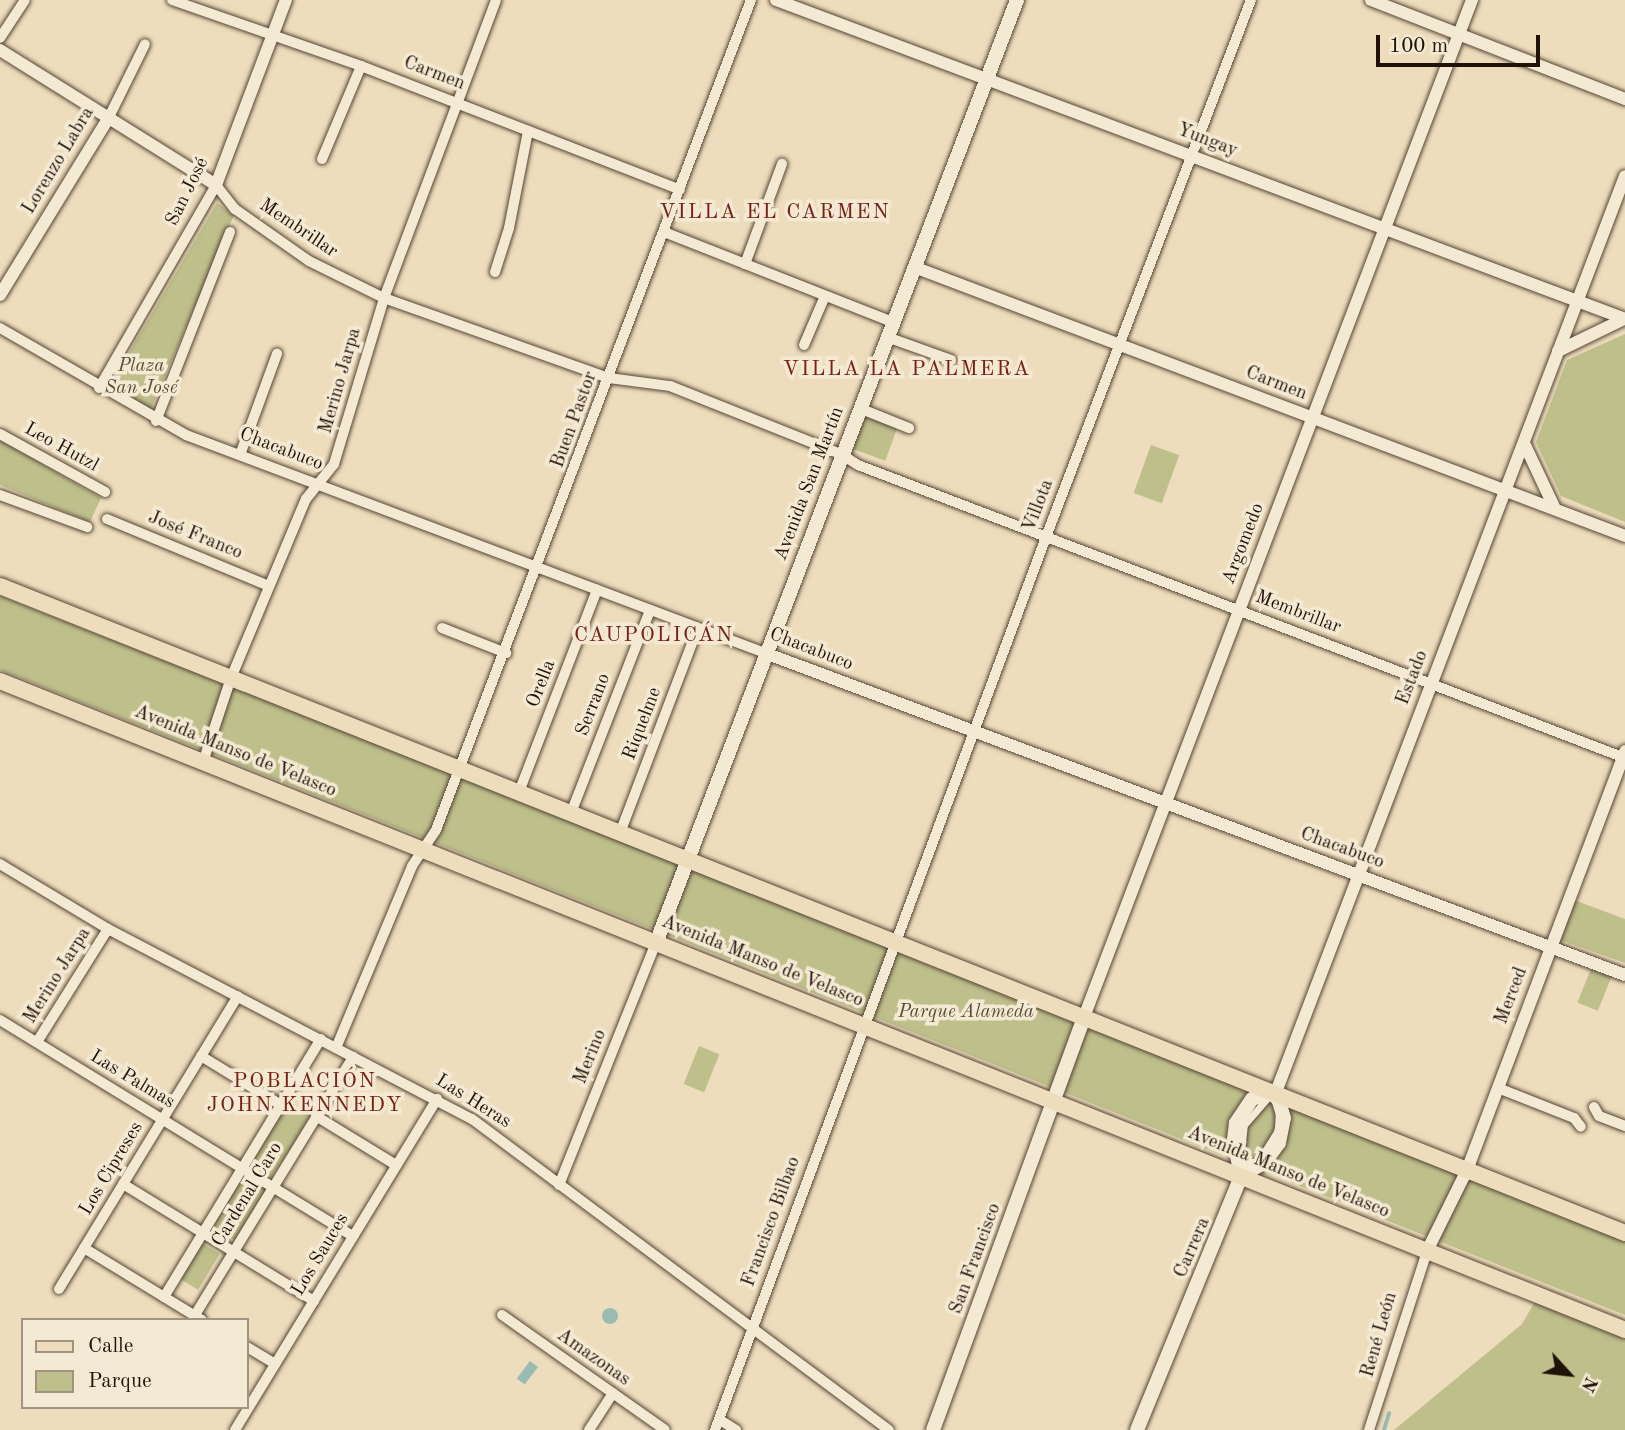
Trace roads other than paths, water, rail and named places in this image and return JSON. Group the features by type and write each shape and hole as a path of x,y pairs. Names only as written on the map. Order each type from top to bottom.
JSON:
{"main road":[{"name":"Avenida San Martín","path":"656,943 1017,0"},
{"path":"0,586 895,940 1274,1096 1625,1233"},
{"name":"Avenida Manso de Velasco","path":"0,681 1625,1330"},
{"name":"Argomedo","path":"1054,1102 1084,1017"},
{"path":"1274,1096 1284,1118 1279,1143 1265,1162 1241,1176 1234,1140 1236,1123 1252,1099 1274,1096"},
{"name":"San Francisco","path":"933,1430 1054,1102"},
{"name":"Carrera","path":"1138,1430 1241,1176"}],"street":[{"path":"0,38 24,0"},
{"name":"Carmen","path":"172,0 361,66 680,190"},
{"name":"San José","path":"99,388 216,185 286,0"},
{"name":"Merino Jarpa","path":"204,762 231,678 306,499 331,471 338,454 384,298 496,0"},
{"name":"Buen Pastor","path":"424,850 461,768 539,568 751,0"},
{"name":"Yungay","path":"776,0 1625,319"},
{"name":"Villota","path":"864,1026 1046,537 1251,0"},
{"path":"1371,0 1625,99"},
{"name":"Argomedo","path":"1084,1017 1472,0"},
{"name":"Lorenzo Labra","path":"0,295 109,117 145,44"},
{"name":"Membrillar","path":"0,50 216,185 235,209 309,261 384,298 609,378 670,386 841,454 858,466 1432,685 1624,755"},
{"path":"321,159 361,66"},
{"path":"495,272 509,228 528,131"},
{"path":"745,264 782,164"},
{"name":"Estado","path":"1274,1096 1625,176"},
{"path":"156,421 230,232"},
{"path":"664,232 893,322"},
{"name":"Carmen","path":"914,267 1625,536"},
{"path":"804,345 825,296"},
{"path":"1558,351 1625,319"},
{"name":"Chacabuco","path":"0,328 156,421 240,455 1625,975"},
{"path":"887,337 951,360"},
{"path":"240,455 277,354"},
{"path":"859,408 909,428"},
{"name":"Leo Hutzl","path":"0,434 105,492"},
{"path":"1524,443 1555,509"},
{"path":"0,495 87,527"},
{"name":"José Franco","path":"107,519 269,586"},
{"name":"Orella","path":"519,792 597,590"},
{"name":"Serrano","path":"571,813 650,610"},
{"path":"442,628 506,653"},
{"name":"Riquelme","path":"620,833 698,628"},
{"name":"Merced","path":"1427,1251 1467,1170 1624,755"},
{"path":"336,1048 412,866 424,850"},
{"name":"Las Heras","path":"0,864 108,929 437,1099 493,1133 751,1330 889,1430"},
{"name":"Merino Jarpa","path":"37,1042 108,929"},
{"name":"Merino","path":"559,1185 656,943"},
{"name":"Los Cipreses","path":"59,1289 238,996"},
{"name":"Las Palmas","path":"0,1020 353,1236"},
{"name":"Francisco Bilbao","path":"718,1425 864,1026"},
{"name":"Cardenal Caro","path":"164,1297 321,1039"},
{"path":"201,1056 281,1105"},
{"name":"Cardenal Caro","path":"198,1318 233,1252 353,1057"},
{"path":"1498,1088 1574,1118 1581,1127"},
{"path":"1269,1096 1274,1096 1279,1104 1275,1138 1258,1160 1246,1165 1241,1152 1244,1125 1256,1106 1269,1096"},
{"name":"Los Sauces","path":"248,1409 437,1099"},
{"path":"1594,1107 1599,1116 1625,1126"},
{"path":"316,1116 396,1165"},
{"path":"123,1184 314,1301"},
{"path":"84,1248 198,1318"},
{"name":"René León","path":"1369,1430 1427,1251"},
{"name":"Amazonas","path":"502,1315 665,1430"},
{"path":"248,1348 275,1364"},
{"path":"589,1430 613,1394"},
{"name":"Los Sauces","path":"235,1430 248,1409"},
{"path":"718,1425 736,1430"}],"water":[{"path":"610,1308 616,1310 616,1322 610,1324 604,1322 602,1316 604,1310"},
{"path":"530,1361 538,1367 525,1385 517,1379"}],"waterway":[{"path":"1384,1430 1389,1414"}],"district":[{"name":"VILLA EL CARMEN","path":"775,213"},
{"name":"VILLA LA PALMERA","path":"907,370"},
{"name":"CAUPOLICÁN","path":"654,636"},
{"name":"POBLACIÓN JOHN KENNEDY","path":"305,1094"}],"park label":[{"name":"Plaza San José","path":"141,378"},
{"name":"Parque Alameda","path":"966,1013"}]}
